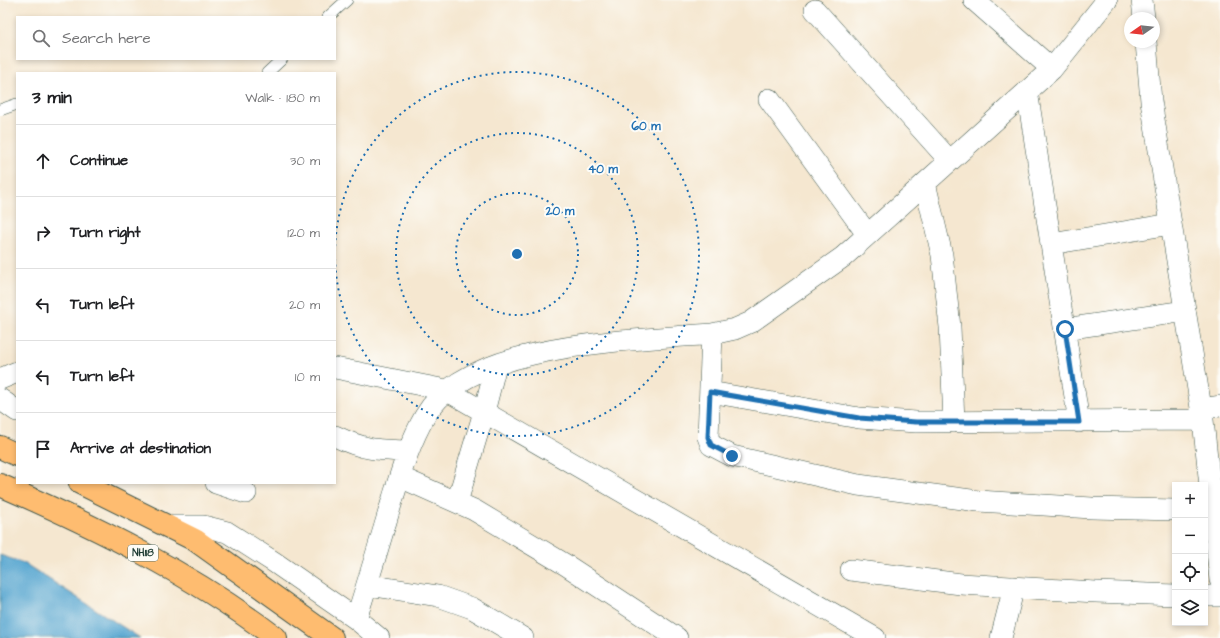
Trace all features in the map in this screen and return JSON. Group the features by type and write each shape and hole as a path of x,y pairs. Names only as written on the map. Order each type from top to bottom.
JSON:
{"highway":[{"path":"0,447 16,454"},
{"name":"NH118","path":"0,484 65,513 188,578 254,621 276,638"},
{"path":"82,484 195,540 332,638"}],"street":[{"path":"974,0 1052,69"},
{"path":"356,619 408,451 425,415 446,390 496,365 530,354 564,347 712,334 735,329 751,322 843,256 1052,69 1107,0"},
{"path":"1142,0 1143,12"},
{"path":"815,10 949,160"},
{"path":"1146,48 1150,101 1185,311 1208,411 1209,510 1219,555 1220,580"},
{"path":"1027,91 1079,422"},
{"path":"769,99 867,234"},
{"path":"925,183 942,255 950,328 954,422"},
{"path":"1052,244 1171,224"},
{"path":"1065,329 1185,311"},
{"path":"712,334 708,437 711,445 732,456 858,486 978,501 1092,508 1172,510"},
{"path":"457,502 484,412 496,365"},
{"path":"336,368 446,390 874,638"},
{"path":"0,379 16,372"},
{"path":"710,392 859,418 916,422 1079,422 1208,411"},
{"path":"0,399 16,410"},
{"path":"336,436 370,450 408,451"},
{"path":"400,478 474,510 566,565 677,638"},
{"path":"219,484 246,493"},
{"path":"168,526 203,526 228,532 356,619 378,638"},
{"path":"851,570 961,584 1172,595"},
{"path":"368,584 438,596 472,608 523,638"},
{"path":"1002,638 1014,587"},
{"path":"1208,596 1220,596"}],"lane":[{"path":"329,16 347,0"},
{"path":"268,72 281,60"},
{"path":"0,110 16,104"}],"water":[{"path":"0,555 24,563 140,638 0,638"}],"route":[{"path":"732,456 718,451 711,445 708,437 710,392 859,418 916,422 1079,422 1065,329"}]}
